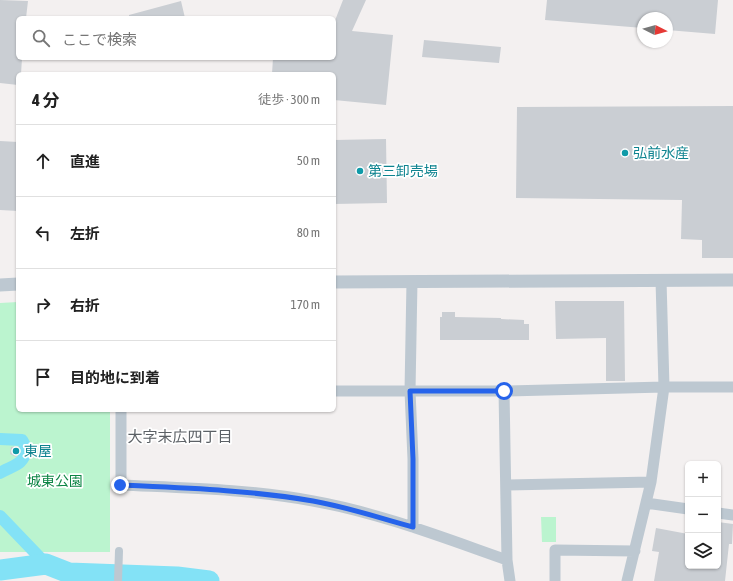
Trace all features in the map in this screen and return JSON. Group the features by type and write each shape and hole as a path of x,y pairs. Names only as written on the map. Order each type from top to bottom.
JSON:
{"street":[{"path":"627,581 651,482 664,387 661,280"},
{"path":"336,282 733,280"},
{"path":"412,281 410,391 413,459 413,527"},
{"path":"0,284 16,284"},
{"path":"336,391 504,391 664,387 733,387"},
{"path":"504,391 507,560 510,581"},
{"path":"121,412 120,485 239,491 313,501 413,527 507,560"},
{"path":"506,485 651,482"},
{"path":"646,503 685,509"},
{"path":"721,513 733,515"},
{"path":"554,581 555,550 634,551"},
{"path":"118,581 119,551"}],"green space":[{"name":"城東公園","path":"16,302 16,412 110,412 110,552 0,552 0,303"},
{"path":"541,517 556,517 556,542 542,542"}],"building":[{"path":"0,0 28,1 26,16 16,16 16,60 22,60 21,72 16,72 16,85 0,83"},
{"path":"343,0 366,0 352,31 393,35 386,105 336,100 336,72 272,72 273,60 336,60 336,18"},
{"path":"547,0 718,0 715,34 673,30 673,12 637,12 637,28 545,20"},
{"path":"181,1 185,16 129,16"},
{"path":"424,40 501,47 499,63 422,57"},
{"name":"弘前水産","path":"733,106 733,258 702,258 702,240 681,239 682,200 516,198 517,107"},
{"name":"第三卸売場","path":"386,139 387,203 336,204 336,140"},
{"path":"0,141 16,142 16,211 0,210"},
{"path":"555,301 624,301 625,381 606,381 606,338 556,339"},
{"path":"442,312 455,312 455,317 524,320 524,324 529,324 529,340 440,340 440,317 442,317"},
{"name":"東屋","path":"18,446 21,452 16,457 10,454 11,447"},
{"path":"721,522 733,524 732,544 729,544 725,581 654,581 659,552 652,551 656,528 685,533 685,569 721,569"}],"waterway":[{"path":"0,439 22,440 27,449 23,459 20,462 0,473"},
{"path":"0,516 46,564"},
{"path":"0,570 46,564 69,573 177,577 209,581"}],"place":[{"name":"弘前水産","path":"625,153"},
{"name":"第三卸売場","path":"360,171"},
{"name":"東屋","path":"16,451"}],"district":[{"name":"大字末広四丁目","path":"180,437"}],"route":[{"path":"120,485 239,491 313,501 413,527 413,459 410,391 504,391"}]}
